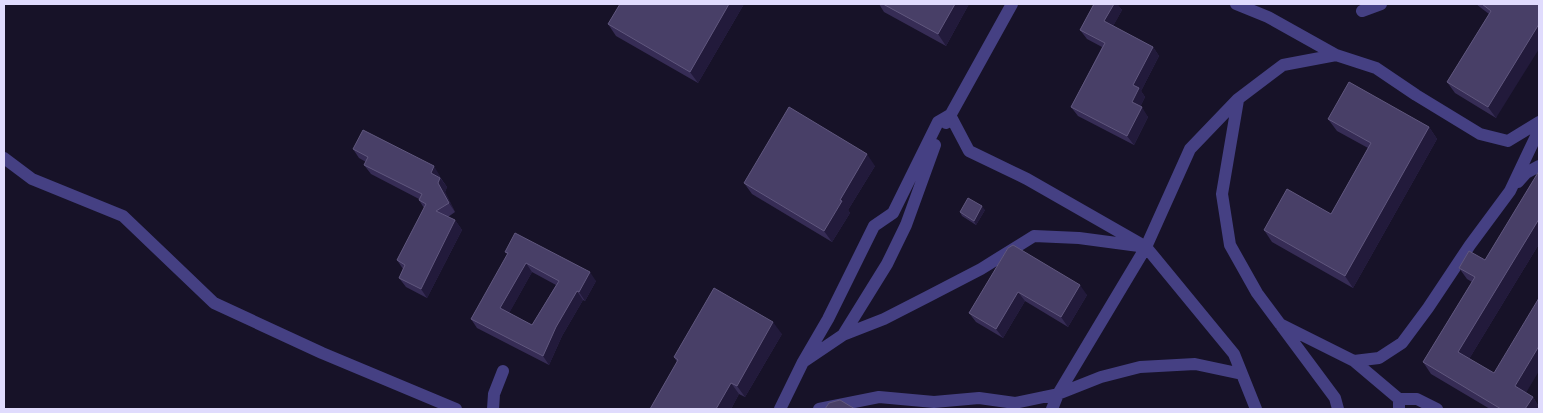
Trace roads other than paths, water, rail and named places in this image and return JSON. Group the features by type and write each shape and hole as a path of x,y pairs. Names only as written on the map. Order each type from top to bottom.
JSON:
{"street":[{"path":"843,335 887,264 902,233 929,159 950,115 1012,4"},
{"path":"1236,4 1268,17 1336,55 1376,68 1480,134 1508,141 1539,122"},
{"path":"1362,11 1381,4"},
{"path":"1052,409 1058,394 1146,247 1190,150 1238,99 1283,65 1336,55"},
{"path":"1238,99 1222,194 1230,244 1257,293 1335,398 1338,409"},
{"path":"950,115 969,151 1027,179 1146,247 1234,354 1256,409"},
{"path":"780,409 803,362 828,319 874,226 893,213 938,122 950,115"},
{"path":"1510,191 1539,130"},
{"path":"4,158 32,179"},
{"path":"1354,361 1378,358 1402,343 1510,191 1526,173 1539,166"},
{"path":"4,170 32,179 123,216 214,303 322,353 456,409"},
{"path":"803,362 843,335 884,319 935,293 981,269 1034,236 1079,238 1146,247"},
{"path":"1280,324 1354,361 1399,404 1417,399 1437,409"},
{"path":"819,409 879,397 934,402 979,398 1015,403 1058,394 1101,377 1140,367 1195,364 1242,374"},
{"path":"493,409 494,394 503,371"}]}
